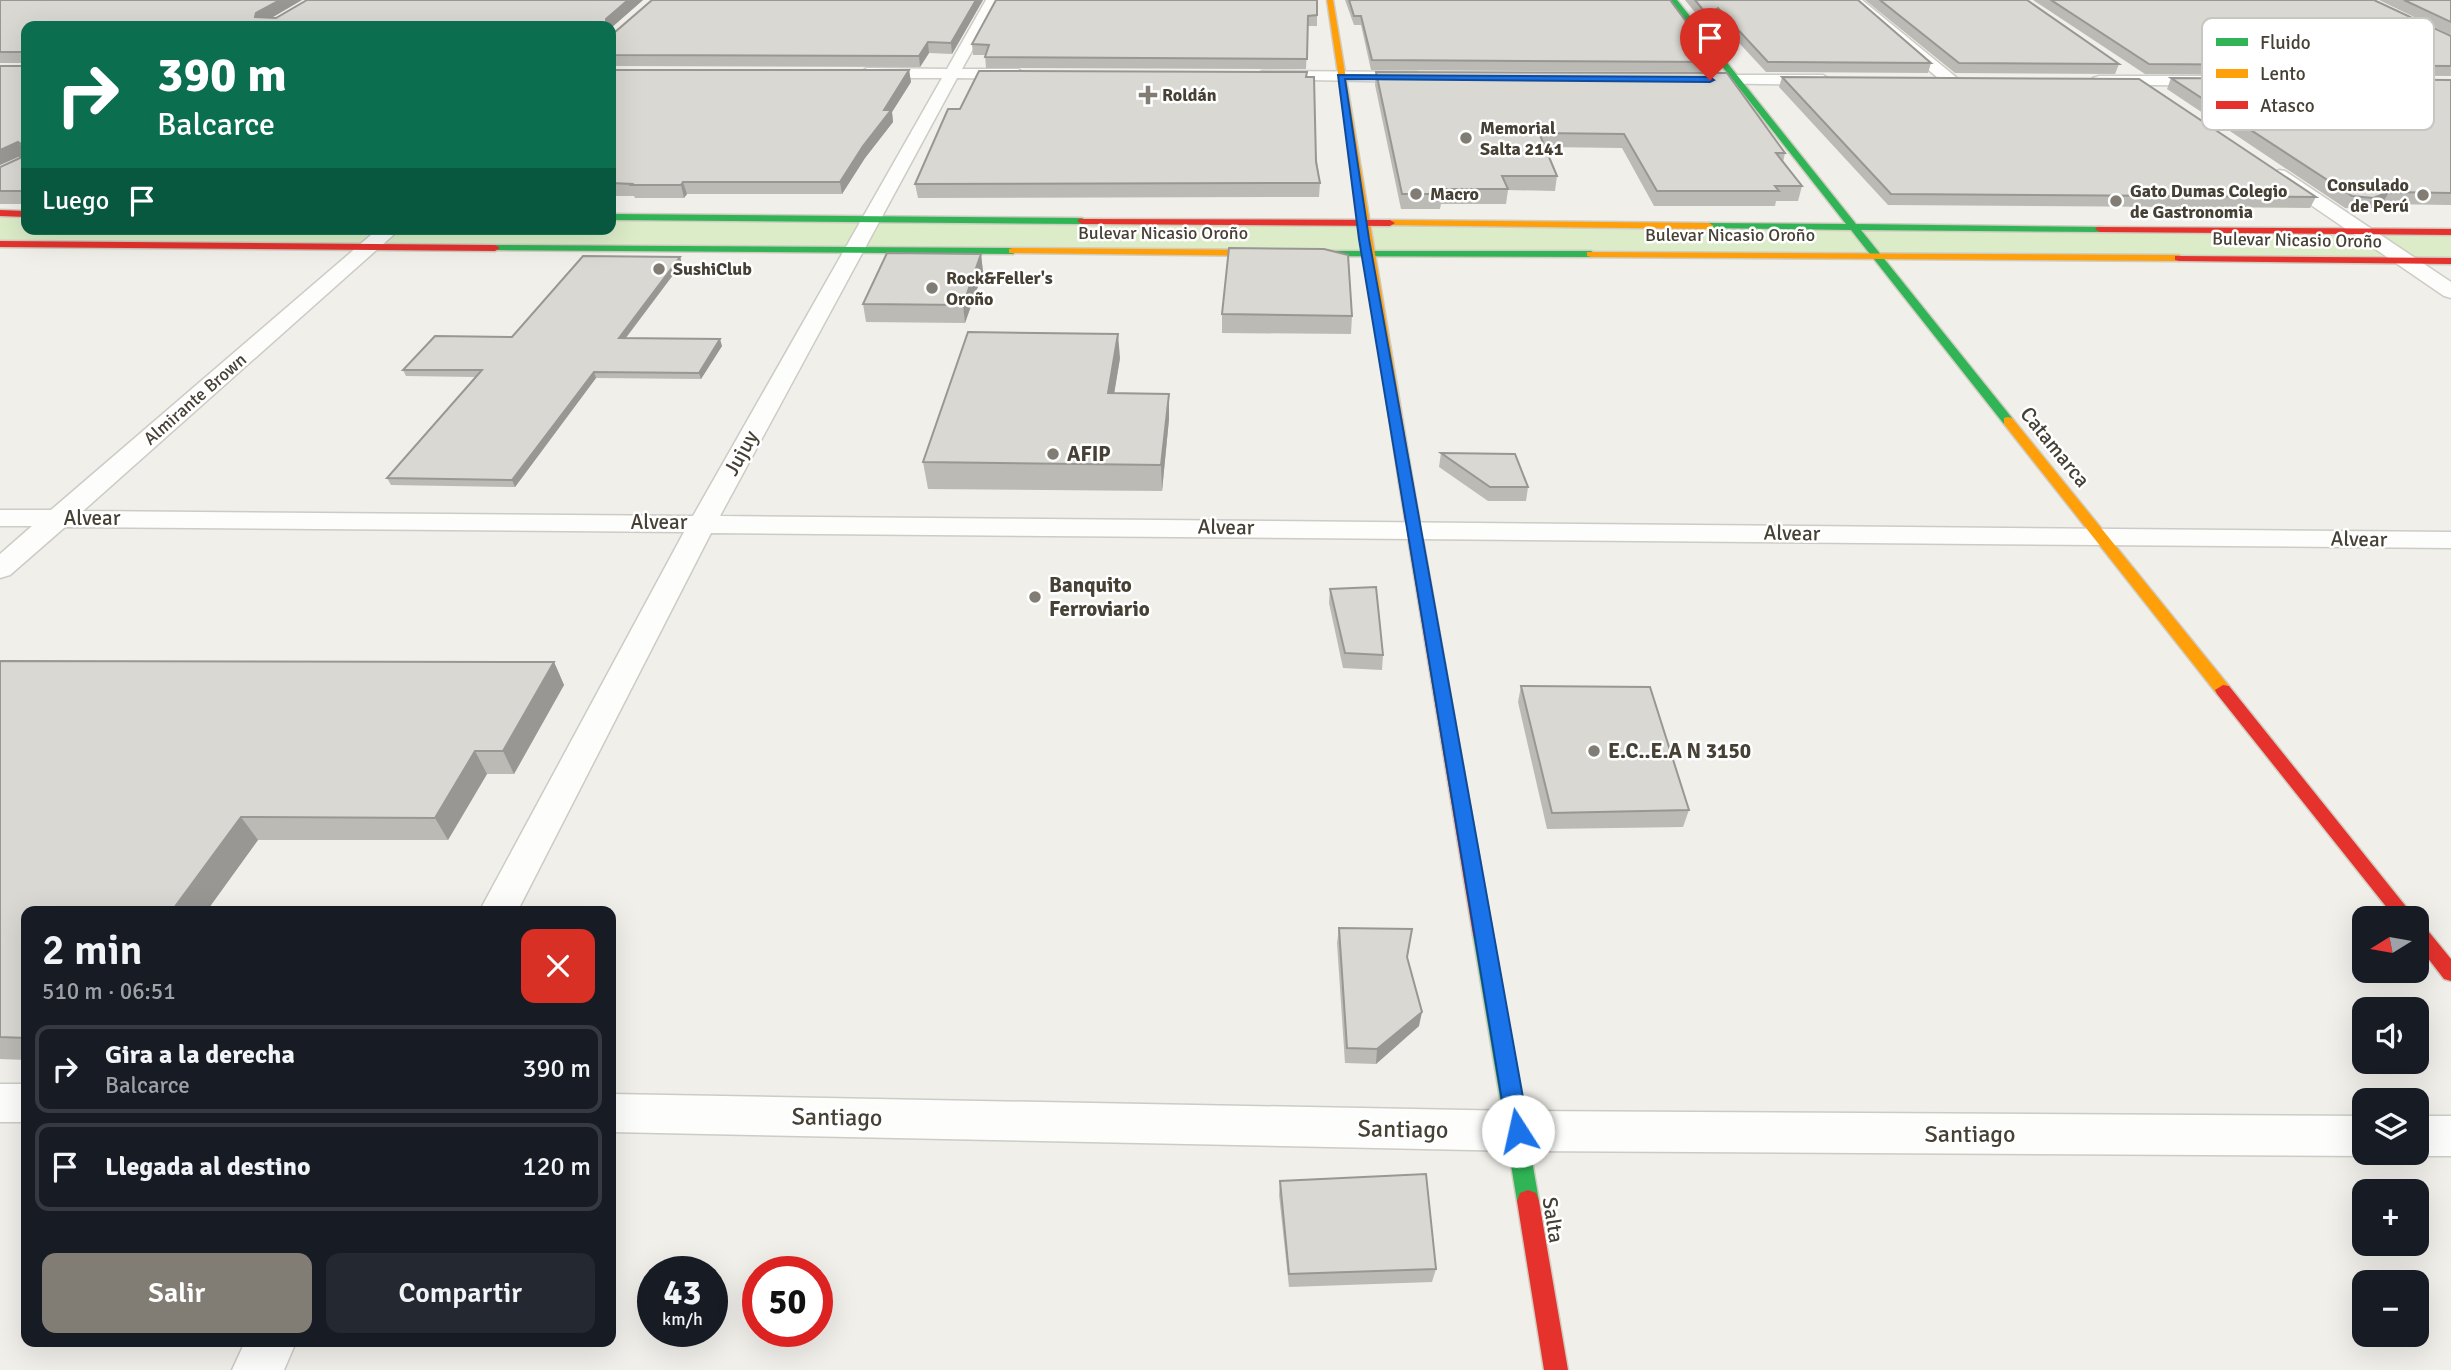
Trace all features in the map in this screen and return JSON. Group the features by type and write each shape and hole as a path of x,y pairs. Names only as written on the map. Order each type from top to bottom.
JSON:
{"main road":[{"name":"Salta","path":"1330,0 1362,224 1518,1131 1556,1370"},
{"name":"Catamarca","path":"1673,0 2397,906"},
{"path":"0,214 21,214"},
{"name":"Bulevar Nicasio Oroño","path":"616,217 2451,232"},
{"name":"Bulevar Nicasio Oroño","path":"0,244 1367,254 1874,254 2451,261"},
{"path":"2429,946 2451,973"}],"street":[{"name":"Jujuy","path":"501,906 703,522 993,0"},
{"path":"1854,0 1958,81 1924,81"},
{"path":"2118,66 2162,96"},
{"path":"847,73 1035,74"},
{"path":"1244,76 1436,78"},
{"path":"1681,79 1844,80"},
{"path":"2082,81 2202,81"},
{"path":"2262,163 2451,292"},
{"name":"Almirante Brown","path":"0,569 383,235"},
{"name":"Alvear","path":"0,518 703,522 2451,540"},
{"path":"0,1103 21,1103"},
{"name":"Santiago","path":"616,1113 1518,1131 2352,1136"},
{"path":"2429,1136 2451,1136"},
{"path":"257,1370 269,1347"}],"green space":[{"path":"0,213 21,214 21,235 616,235 616,217 2451,232 2451,261 0,244"}],"building":[{"path":"0,0 280,0 256,13 255,17 276,18 307,0 628,0 606,21 21,21 21,52 0,52"},
{"path":"652,0 976,0 951,43 928,42 919,56 616,55 616,31"},
{"path":"996,0 1317,0 1317,15 1308,16 1307,59 985,57 989,45 972,44"},
{"path":"1349,0 1670,0 1716,62 1372,60 1361,16 1354,16"},
{"path":"1695,0 1858,0 1931,63 1768,62 1718,8 1708,16"},
{"path":"1880,0 2027,0 2119,64 1959,63"},
{"path":"2051,0 2374,0 2412,18 2202,18 2202,64 2149,64"},
{"path":"2404,0 2451,0 2451,22"},
{"path":"2434,28 2451,36 2451,66 2434,66"},
{"path":"0,66 21,66 21,144 18,142 0,150"},
{"path":"616,70 909,70 884,110 891,110 840,182 616,183"},
{"path":"979,71 1307,72 1306,77 1314,77 1316,162 1320,183 915,184 948,109 960,109"},
{"path":"1376,72 1727,73 1785,153 1776,153 1802,186 1775,186 1779,191 1657,191 1624,134 1539,133 1557,176 1502,176 1508,189 1440,189 1442,194 1402,194"},
{"path":"1782,77 2139,79 2202,121 2202,130 2216,130 2316,197 1891,194"},
{"path":"2171,78 2202,78 2202,98"},
{"path":"2434,80 2451,80 2451,193 2389,192 2373,198 2352,196 2251,130 2434,130"},
{"path":"21,144 21,191 0,191 0,167 20,158"},
{"path":"1229,248 1324,249 1348,255 1352,316 1222,314"},
{"path":"887,253 981,254 963,305 863,304"},
{"path":"583,256 680,257 619,338 720,339 699,373 594,372 512,480 387,478 482,370 403,370 435,336 512,337"},
{"name":"AFIP","path":"968,332 1118,334 1108,393 1169,394 1161,465 923,462"},
{"path":"1441,453 1515,454 1528,487 1490,487"},
{"path":"1376,587 1383,655 1345,653 1330,589"},
{"path":"0,661 554,662 503,751 475,751 435,818 241,817 175,906 21,906 21,1038 0,1037"},
{"path":"1521,686 1650,687 1689,810 1552,813"},
{"path":"1339,928 1412,929 1407,957 1422,1012 1377,1049 1347,1048"},
{"path":"1426,1174 1436,1269 1289,1274 1280,1181"}],"traffic: fast":[{"path":"1673,0 2008,421"},
{"path":"616,217 1082,221"},
{"path":"1709,226 2100,229"},
{"path":"495,248 1013,251"},
{"path":"1279,253 1591,254"},
{"path":"1483,935 1528,1201"}],"traffic: slow":[{"path":"1330,0 1406,483"},
{"path":"1390,223 1709,226"},
{"path":"1013,251 1279,253"},
{"path":"1591,254 2179,258"},
{"path":"2008,421 2223,690"}],"traffic: jam":[{"path":"0,213 21,214"},
{"path":"1082,221 1390,223"},
{"path":"2100,229 2451,232"},
{"path":"0,244 495,248"},
{"path":"2179,258 2451,261"},
{"path":"1406,483 1483,935"},
{"path":"2223,690 2397,906"},
{"path":"2429,946 2451,973"},
{"path":"1528,1201 1556,1370"}],"place":[{"name":"Roldán","path":"1148,95"},
{"name":"Memorial Salta 2141","path":"1466,138"},
{"name":"Macro","path":"1416,194"},
{"name":"Consulado de Perú","path":"2423,195"},
{"name":"Gato Dumas Colegio de Gastronomia","path":"2116,201"},
{"name":"SushiClub","path":"659,269"},
{"name":"Rock&Feller's Oroño","path":"932,288"},
{"name":"AFIP","path":"1053,454"},
{"name":"Banquito Ferroviario","path":"1035,597"},
{"name":"E.C..E.A N 3150","path":"1594,751"}],"route":[{"path":"1518,1131 1364,239 1341,77 1710,80"}]}
